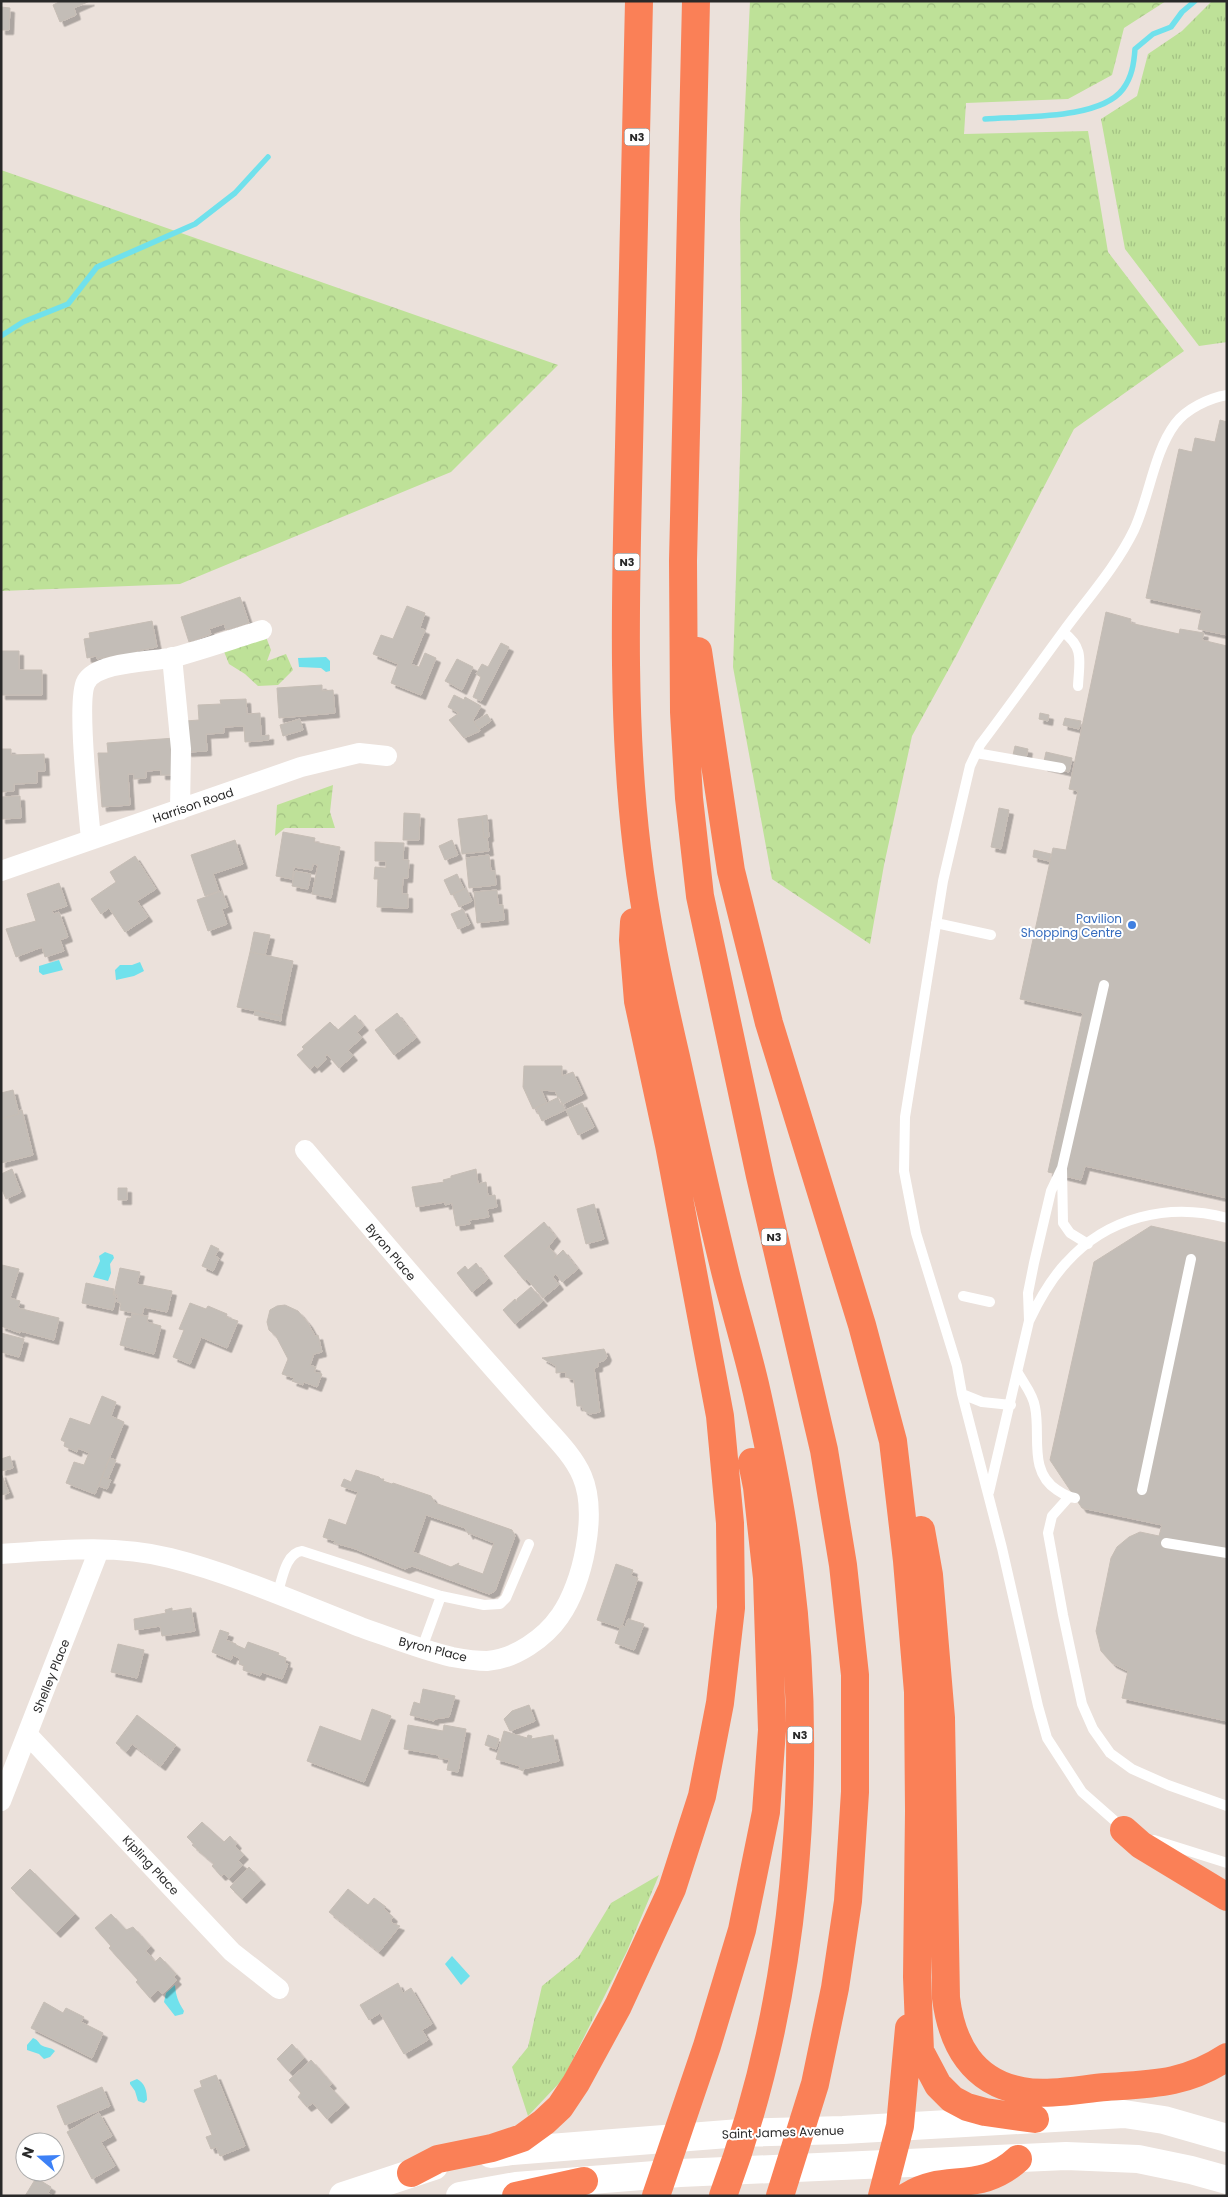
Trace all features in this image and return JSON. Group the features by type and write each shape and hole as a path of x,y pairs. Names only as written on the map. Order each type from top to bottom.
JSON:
{"highway":[{"name":"N3","path":"640,1 628,524 627,704 637,850 655,965 726,1273 756,1390 789,1570 798,1670 800,1740 796,1846 784,1957 755,2092 723,2196"},
{"name":"N3","path":"696,1 683,560 684,712 687,769 700,896 760,1176 824,1450 843,1565 855,1675 856,1792 847,1910 835,1988 815,2084 780,2196"},
{"path":"683,560 731,871 768,1023 862,1325 893,1441 908,1561 918,1692 917,1977 920,2051 938,2085 952,2099 967,2107 985,2112 1035,2119"},
{"path":"410,2173 438,2159 492,2148 522,2138 544,2122 560,2107 571,2091 618,2006 672,1889 702,1796 720,1703 731,1608 730,1523 725,1465 720,1416 708,1349 669,1145 638,1001 633,940 637,850"},
{"path":"656,2196 707,2046 742,1930 766,1812 772,1730 767,1578 757,1487 735,1376 726,1273"},
{"path":"893,1441 907,1468 916,1495 929,1575 941,1718 946,1998 951,2030 961,2051 986,2076 1000,2084 1024,2091 1166,2083 1198,2073 1227,2057"},
{"path":"1124,1830 1141,1845 1227,1897"},
{"path":"882,2196 900,2126 909,2026 917,1977"},
{"path":"908,2196 931,2186 982,2180 1007,2169 1018,2159"},
{"path":"516,2196 584,2181"}],"main road":[{"name":"Saint James Avenue","path":"343,2196 441,2164 512,2151 740,2133 843,2130 1124,2114 1164,2120 1227,2138"},
{"path":"460,2196 516,2186 680,2173 1066,2156 1138,2159 1192,2170 1227,2180"}],"street":[{"path":"91,840 82,716 84,684 88,678 114,666 172,657 262,630"},
{"path":"172,657 181,749 180,810"},
{"name":"Harrison Road","path":"3,869 301,767 359,753 387,756"},
{"name":"Byron Place","path":"1,1554 99,1550 132,1551 171,1558 422,1648 452,1656 488,1661 511,1654 537,1641 561,1616 585,1557 590,1522 588,1500 582,1476 561,1444 417,1282 305,1150"},
{"name":"Shelley Place","path":"1,1800 99,1550"},
{"name":"Kipling Place","path":"28,1735 232,1952 279,1989"}],"lane":[{"path":"1227,395 1215,397 1190,411 1175,423 1153,474 1134,530 1091,598 1063,632 976,753 970,766 943,881 907,1102 903,1151 904,1171 916,1233 957,1366 962,1394 1016,1601 1038,1706 1047,1738 1082,1792 1124,1830 1227,1864"},
{"path":"1063,632 1074,640 1078,649 1078,686"},
{"path":"976,753 1061,768"},
{"path":"936,923 991,935"},
{"path":"989,1493 1029,1321 1028,1293 1034,1263 1051,1191 1062,1168 1104,985"},
{"path":"1062,1168 1063,1223 1070,1233 1088,1244"},
{"path":"1029,1321 1042,1295 1067,1261 1088,1244 1110,1230 1152,1213 1179,1211 1208,1213 1227,1218"},
{"path":"1142,1490 1191,1259"},
{"path":"963,1296 990,1302"},
{"path":"1018,1373 1034,1398 1036,1410 1036,1451 1041,1469 1054,1488 1072,1498 1052,1516 1048,1533 1082,1704 1093,1728 1110,1753 1132,1768 1168,1785 1227,1806"},
{"path":"962,1394 982,1402 1011,1405"},
{"path":"1166,1542 1227,1553"},
{"path":"278,1595 291,1555 302,1551 441,1596 484,1605 500,1604 506,1598 530,1544"},
{"path":"422,1648 441,1596"}],"green space":[{"path":"750,1 1166,1 1124,28 1112,75 1068,99 966,103 964,134 1088,131 1108,252 1184,351 1074,429 956,656 912,736 884,865 870,944 772,879 733,667 742,396 740,214"},
{"path":"1212,1 1227,1 1227,342 1199,346 1125,249 1101,119 1137,96 1148,54 1182,31"},
{"path":"1,170 558,365 451,472 180,584 1,591"},
{"path":"266,637 271,650 267,661 286,654 293,670 278,685 258,686 245,674 229,664 223,649"},
{"path":"333,785 330,812 335,828 285,828 275,836 277,805"},
{"path":"659,1875 627,1951 563,2079 528,2116 512,2067 528,2047 542,1986 579,1956 611,1903"}],"water":[{"path":"326,657 330,661 330,671 326,672 321,668 299,667 298,658"},
{"path":"59,960 63,970 43,975 39,972 39,966"},
{"path":"140,962 144,971 134,976 116,980 115,970 120,965 132,965"},
{"path":"105,1252 113,1255 114,1258 110,1264 111,1273 108,1281 93,1277 100,1261 99,1256"},
{"path":"452,1956 470,1976 461,1985 445,1964"},
{"path":"175,1985 178,1999 184,2011 183,2014 175,2016 164,2002 166,1993"},
{"path":"33,2038 41,2045 55,2051 50,2057 44,2059 39,2054 27,2050 27,2045"},
{"path":"137,2079 144,2085 146,2090 147,2100 144,2103 138,2101 135,2091 130,2084 130,2082"}],"building":[{"path":"61,1 90,1 74,8 76,15 60,22 53,5"},
{"path":"1,7 10,8 9,30 1,30"},
{"path":"1220,420 1227,422 1227,635 1198,629 1202,610 1146,598 1179,449 1192,452 1195,438 1215,442"},
{"path":"240,597 249,623 226,630 224,624 209,629 211,634 189,642 181,617"},
{"path":"407,606 425,613 420,628 425,630 411,664 419,667 425,653 436,658 421,695 391,683 398,664 373,654 381,635 393,639"},
{"name":"Pavilion Shopping Centre","path":"1106,612 1131,619 1130,623 1179,634 1180,629 1204,633 1202,640 1227,646 1227,1198 1085,1166 1081,1180 1048,1172 1083,1013 1020,999 1053,848 1066,850 1078,791 1069,789"},
{"path":"152,621 157,647 136,651 136,655 118,655 97,659 96,656 87,658 84,639 90,638 89,633"},
{"path":"501,643 509,647 481,701 473,697 481,677 476,674 482,664 488,667"},
{"path":"1,651 19,651 19,670 42,670 42,695 1,695"},
{"path":"457,659 473,667 462,690 445,681"},
{"path":"322,685 322,691 333,690 335,713 279,718 277,688"},
{"path":"454,695 464,700 465,697 481,706 473,720 480,731 464,738 449,720 459,713 448,707"},
{"path":"246,699 247,714 260,713 261,736 269,735 269,740 245,742 244,726 224,727 224,733 206,734 207,751 187,752 185,721 199,720 198,705 221,704 220,700"},
{"path":"1040,713 1049,715 1048,721 1039,719"},
{"path":"487,714 491,721 479,729 474,722"},
{"path":"1065,718 1081,721 1079,729 1063,725"},
{"path":"300,719 303,730 283,736 280,725"},
{"path":"175,738 172,775 161,775 161,770 146,771 146,778 134,779 134,774 128,774 130,805 102,807 98,753 108,753 107,743"},
{"path":"1015,746 1028,749 1026,758 1013,755"},
{"path":"1,749 11,749 11,755 44,754 45,771 37,771 37,783 14,784 14,791 1,792"},
{"path":"1046,752 1072,758 1069,772 1043,766"},
{"path":"20,796 21,818 1,819 1,797"},
{"path":"999,808 1009,810 1001,849 991,847"},
{"path":"404,813 420,814 419,840 403,840"},
{"path":"487,815 489,837 484,838 482,816"},
{"path":"482,816 484,838 487,837 489,851 462,854 458,819"},
{"path":"283,832 315,838 314,842 340,847 331,898 312,894 318,865 313,864 312,870 294,867 292,879 276,876"},
{"path":"235,840 243,864 213,874 219,891 205,896 191,855"},
{"path":"452,840 458,855 445,860 439,846"},
{"path":"375,842 404,843 403,860 409,860 408,878 403,878 402,894 408,894 408,908 377,907 378,879 374,879 375,867 386,868 386,861 375,861"},
{"path":"1034,850 1051,854 1049,861 1033,857"},
{"path":"489,855 491,871 495,871 496,885 469,888 466,858"},
{"path":"135,856 156,889 137,901 148,917 125,932 109,908 101,914 91,899 116,882 110,872"},
{"path":"295,871 311,874 308,889 292,886"},
{"path":"457,874 464,889 451,895 444,880"},
{"path":"59,883 67,906 52,911 54,914 59,912 68,937 60,940 64,951 45,957 42,947 16,957 6,929 36,921 27,894"},
{"path":"466,888 472,901 459,907 453,894"},
{"path":"497,890 498,905 503,905 504,920 477,923 474,892"},
{"path":"222,891 228,907 222,909 227,924 208,931 197,900"},
{"path":"463,909 470,924 458,929 451,914"},
{"path":"254,932 270,935 265,955 250,952"},
{"path":"250,952 293,961 281,1016 237,1007"},
{"path":"255,1010 281,1016 281,1021 254,1015"},
{"path":"397,1013 416,1038 394,1055 375,1030"},
{"path":"355,1015 364,1026 357,1032 362,1038 348,1050 353,1056 339,1068 327,1054 325,1057 327,1059 317,1068 315,1065 310,1069 297,1055 304,1049 302,1047 330,1022 338,1030"},
{"path":"524,1066 562,1066 562,1076 573,1072 583,1094 561,1105 555,1091 541,1090 547,1103 533,1109 523,1087"},
{"path":"13,1090 19,1114 1,1119 1,1093"},
{"path":"559,1097 565,1110 542,1121 536,1108"},
{"path":"582,1103 594,1127 578,1135 566,1110"},
{"path":"22,1110 33,1155 1,1163 1,1119 19,1114 18,1111"},
{"path":"12,1169 21,1192 6,1199 1,1187 1,1174"},
{"path":"476,1169 478,1184 486,1182 488,1196 495,1195 497,1207 487,1209 489,1217 469,1220 470,1224 456,1226 452,1203 445,1205 445,1202 416,1207 412,1187 444,1182 443,1180 451,1178 451,1176"},
{"path":"118,1188 127,1188 127,1200 118,1200"},
{"path":"594,1204 604,1239 586,1244 577,1209"},
{"path":"544,1222 556,1237 546,1250 549,1247 556,1255 554,1259 563,1250 578,1269 562,1282 556,1274 553,1277 559,1285 543,1298 527,1279 525,1281 517,1272 521,1269 517,1271 504,1256"},
{"path":"1151,1226 1227,1243 1225,1258 1227,1260 1227,1721 1122,1698 1128,1671 1112,1663 1101,1651 1096,1631 1111,1558 1117,1547 1129,1537 1140,1532 1159,1536 1162,1525 1082,1508 1050,1460 1094,1262"},
{"path":"211,1245 219,1249 215,1256 219,1258 213,1271 202,1266"},
{"path":"476,1263 488,1279 472,1292 457,1273 465,1266 468,1270"},
{"path":"2,1265 19,1269 10,1298 20,1301 18,1308 59,1318 54,1340 20,1331 20,1333 1,1326"},
{"path":"120,1268 140,1272 137,1284 172,1291 167,1312 144,1307 142,1315 120,1310 121,1303 117,1302 118,1295 114,1294"},
{"path":"86,1283 114,1289 113,1295 116,1296 113,1310 82,1303"},
{"path":"531,1287 543,1301 515,1324 503,1310 515,1299 517,1302 517,1299"},
{"path":"190,1303 206,1309 208,1306 227,1314 226,1317 238,1321 227,1348 201,1337 190,1364 173,1357 184,1330 179,1329"},
{"path":"285,1305 298,1311 308,1323 315,1336 318,1335 322,1352 314,1354 310,1365 316,1367 314,1372 322,1374 317,1387 304,1382 303,1385 292,1381 294,1378 282,1374 288,1359 276,1336 269,1330 267,1322 270,1310 277,1306"},
{"path":"132,1314 148,1316 147,1322 161,1326 154,1354 120,1345 127,1318 131,1318"},
{"path":"1,1333 24,1339 19,1357 1,1352"},
{"path":"604,1349 607,1356 605,1360 598,1363 598,1367 594,1368 600,1412 590,1414 583,1410 582,1406 577,1406 574,1380 566,1377 566,1372 556,1373 556,1366 542,1358"},
{"path":"102,1396 116,1402 111,1416 124,1422 95,1494 66,1483 74,1462 84,1465 89,1453 78,1448 77,1452 64,1446 65,1442 61,1440 70,1418 90,1425"},
{"path":"10,1456 13,1468 1,1471 1,1459"},
{"path":"110,1458 116,1460 108,1479 102,1477"},
{"path":"356,1470 384,1479 383,1481 431,1496 435,1503 512,1530 515,1536 495,1591 489,1594 412,1566 405,1569 353,1548 334,1543 335,1541 323,1537 329,1519 346,1525 358,1492 341,1486 344,1479 351,1482","holes":["426,1515 465,1528 469,1535 469,1533 494,1543 483,1574 458,1565 459,1563 451,1567 413,1552"]},
{"path":"1,1473 9,1493 1,1495"},
{"path":"102,1477 111,1480 107,1489 99,1486"},
{"path":"616,1564 633,1570 631,1576 638,1578 621,1628 597,1620"},
{"path":"172,1608 172,1611 191,1608 195,1631 162,1636 160,1626 135,1630 134,1619 166,1613 165,1610"},
{"path":"628,1619 644,1624 634,1650 615,1643 621,1625 625,1627"},
{"path":"220,1630 229,1633 226,1640 245,1649 248,1642 279,1653 278,1655 286,1658 285,1663 288,1664 282,1679 262,1672 260,1676 243,1670 244,1666 239,1664 240,1659 235,1656 233,1655 231,1660 212,1652"},
{"path":"118,1644 144,1650 137,1678 111,1672"},
{"path":"423,1689 455,1696 449,1717 434,1719 434,1721 410,1715 414,1702 420,1704"},
{"path":"529,1705 535,1721 510,1731 504,1719 512,1711"},
{"path":"372,1709 391,1716 364,1782 307,1761 320,1726 361,1741"},
{"path":"137,1715 176,1745 161,1766 132,1744 126,1752 116,1743"},
{"path":"408,1725 443,1731 444,1725 466,1729 458,1772 447,1770 449,1759 439,1758 439,1755 404,1749"},
{"path":"504,1731 527,1738 528,1735 532,1736 531,1739 553,1735 559,1761 523,1769 523,1771 519,1769 520,1766 496,1759"},
{"path":"488,1735 499,1739 496,1749 485,1745"},
{"path":"202,1822 224,1842 230,1836 237,1844 235,1846 244,1855 238,1861 243,1865 229,1879 224,1874 221,1876 212,1866 214,1864 192,1845 194,1844 187,1837"},
{"path":"249,1867 261,1880 242,1899 230,1887"},
{"path":"30,1869 75,1914 56,1933 11,1888"},
{"path":"348,1889 368,1905 374,1898 386,1907 384,1909 393,1917 392,1923 400,1926 379,1952 329,1912"},
{"path":"111,1914 126,1930 133,1927 150,1946 146,1951 155,1962 160,1957 176,1974 174,1977 177,1980 162,1994 158,1990 150,1998 136,1982 138,1980 109,1948 111,1946 95,1928"},
{"path":"398,1983 403,1993 411,1988 432,2024 422,2030 428,2040 404,2054 380,2013 369,2020 360,2005"},
{"path":"44,2002 63,2013 66,2008 84,2017 81,2022 103,2033 92,2058 31,2028"},
{"path":"292,2044 304,2058 289,2072 277,2059"},
{"path":"311,2060 332,2084 329,2086 345,2103 327,2119 313,2103 307,2107 298,2097 301,2093 289,2080"},
{"path":"216,2075 245,2146 220,2156 216,2147 211,2149 206,2137 212,2135 194,2090 202,2087 200,2081"},
{"path":"102,2087 110,2106 65,2125 57,2106"},
{"path":"99,2113 112,2136 101,2142 115,2166 92,2179 67,2132"},
{"path":"34,2182 43,2182 51,2187 48,2193 53,2196 25,2196"}],"waterway":[{"path":"985,119 1038,116 1079,111 1112,99 1123,89 1129,80 1135,49 1153,34 1171,27 1182,12 1195,1"},
{"path":"1,336 23,322 68,304 97,267 195,224 235,193 268,157"}],"place":[{"name":"Pavilion Shopping Centre","path":"1132,925"}]}
